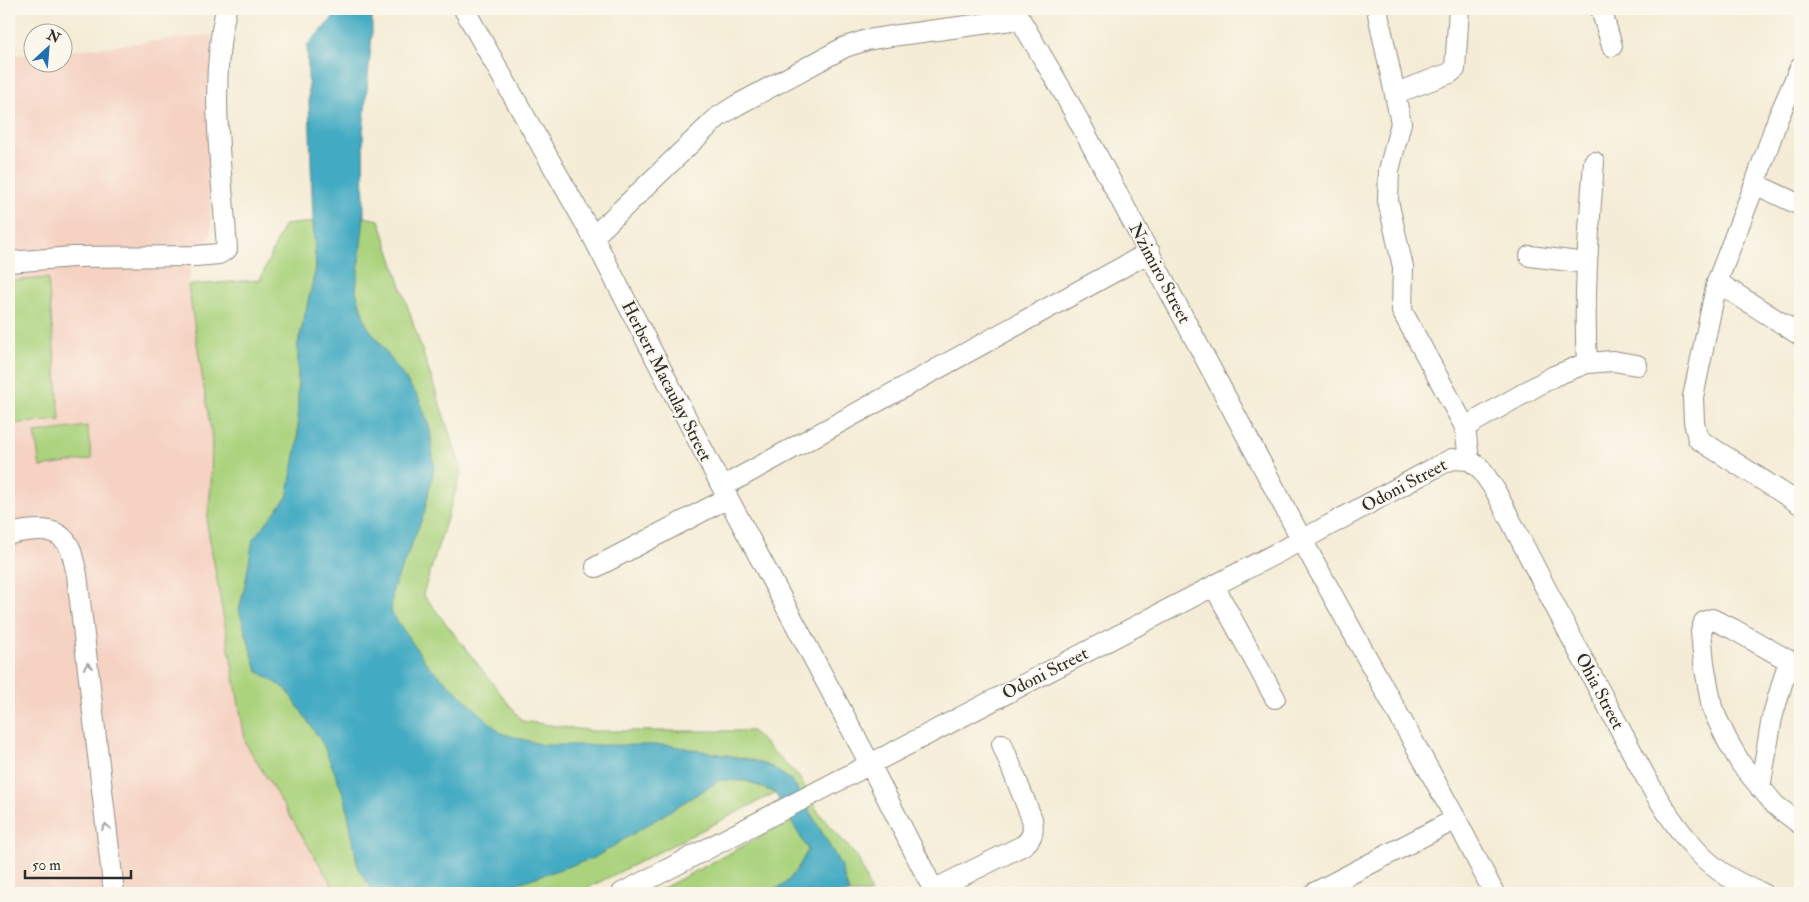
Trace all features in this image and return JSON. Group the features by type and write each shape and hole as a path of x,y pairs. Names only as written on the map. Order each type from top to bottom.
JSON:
{"street":[{"path":"9,262 73,257 196,256 219,254 227,250 224,197 219,169 217,107 221,30 226,9"},
{"name":"Herbert Macaulay Street","path":"464,9 593,238 934,891"},
{"path":"1377,9 1401,123 1389,170 1388,201 1403,267 1402,311 1465,427 1469,460"},
{"path":"1396,92 1450,73 1455,69 1459,9"},
{"path":"1601,9 1612,46"},
{"path":"593,238 718,117 845,47 867,40 1016,14"},
{"name":"Nzimiro Street","path":"1016,14 1066,98 1150,252 1302,540 1456,818 1494,893"},
{"path":"1800,68 1796,93 1778,118 1756,184 1717,282 1694,397 1695,431 1698,439 1800,504"},
{"path":"1587,363 1585,331 1586,263 1594,162"},
{"path":"1756,184 1800,205"},
{"path":"596,567 1150,252"},
{"path":"1530,256 1586,263"},
{"path":"1717,282 1800,336"},
{"path":"1465,427 1554,376 1587,363 1613,361 1637,365"},
{"name":"Odoni Street","path":"622,893 814,794 867,760 1214,586 1436,467 1452,460 1469,460"},
{"name":"Ohia Street","path":"1469,460 1480,468 1494,490 1619,727 1670,817 1691,844 1712,865 1734,880 1762,893"},
{"path":"9,534 38,529 57,533 69,547 77,575 114,893"},
{"path":"1214,586 1275,698"},
{"path":"1760,788 1772,718 1794,664 1712,619 1704,622 1701,632 1712,708 1741,764 1760,788 1775,805 1800,824"},
{"path":"934,891 1022,846 1032,836 1034,829 1032,819 1002,744"},
{"path":"1314,893 1456,818"}],"shaded area":[{"path":"212,35 211,237 192,261 188,285 212,439 211,486 207,524 246,744 337,893 9,893 9,56 22,55 22,72 72,72 72,50"}],"green space":[{"path":"364,217 379,220 462,471 423,594 522,721 592,731 752,731 800,778 818,812 858,858 871,893 849,893 840,864 793,782 772,767 752,760 727,755 417,778 343,356"},
{"path":"313,222 316,268 298,344 298,440 311,632 645,826 719,780 747,781 775,793 578,893 337,893 246,744 207,524 211,486 212,439 188,285 260,280 284,225"},
{"path":"48,278 60,420 9,424 9,281"},
{"path":"87,426 92,459 40,467 35,433"},
{"path":"792,820 808,850 816,893 654,893"}],"water":[{"path":"340,9 372,9 372,34 363,132 364,217 356,291 366,324 419,398 430,429 434,467 424,514 393,589 391,612 427,664 501,733 543,745 669,745 752,760 772,767 793,782 840,864 849,893 747,893 774,889 785,884 808,850 775,793 747,781 720,780 594,858 488,893 374,893 358,868 345,798 323,744 286,689 257,671 239,610 253,539 287,497 298,440 298,344 316,268 307,45"}]}
